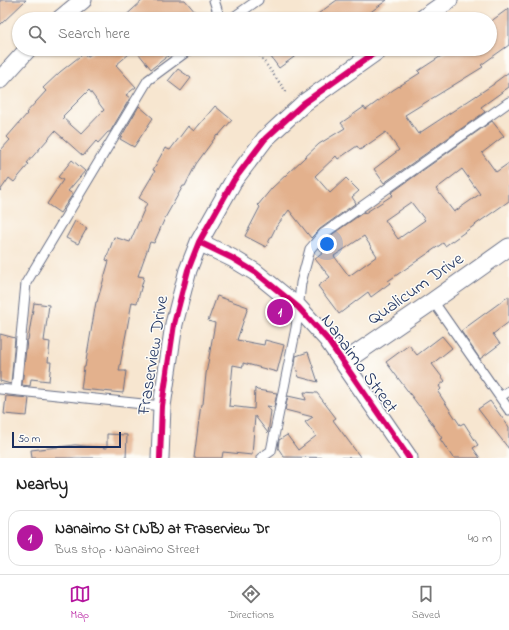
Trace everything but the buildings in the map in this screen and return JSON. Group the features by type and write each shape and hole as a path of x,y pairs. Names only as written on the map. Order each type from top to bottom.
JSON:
{"street":[{"path":"68,12 83,0"},
{"path":"432,12 449,0"},
{"path":"0,80 22,56"},
{"name":"Fraserview Drive","path":"160,458 162,406 174,324 188,270 199,242 234,180 265,140 304,103 370,56"},
{"name":"Nanaimo Street","path":"199,242 232,258 255,272 298,307 317,326 344,362 409,458"},
{"name":"Qualicum Drive","path":"344,362 509,247"}],"lane":[{"path":"214,0 218,12"},
{"path":"241,12 258,0"},
{"path":"16,390 26,283 148,80 181,56"},
{"path":"261,458 273,455 296,328 301,283 310,249 323,234 509,102"},
{"path":"433,301 509,410"},
{"path":"0,389 162,406"},
{"path":"500,397 509,391"}],"path":[{"path":"260,56 287,93"}],"cycle path":[{"path":"160,458 162,406 174,324 188,270 199,242 234,180 265,139 304,103 370,56"},
{"path":"199,242 232,258 255,272 298,307 327,339 409,458"}],"place":[{"name":"Nanaimo St (NB) at Fraserview Dr","path":"280,312"}]}
